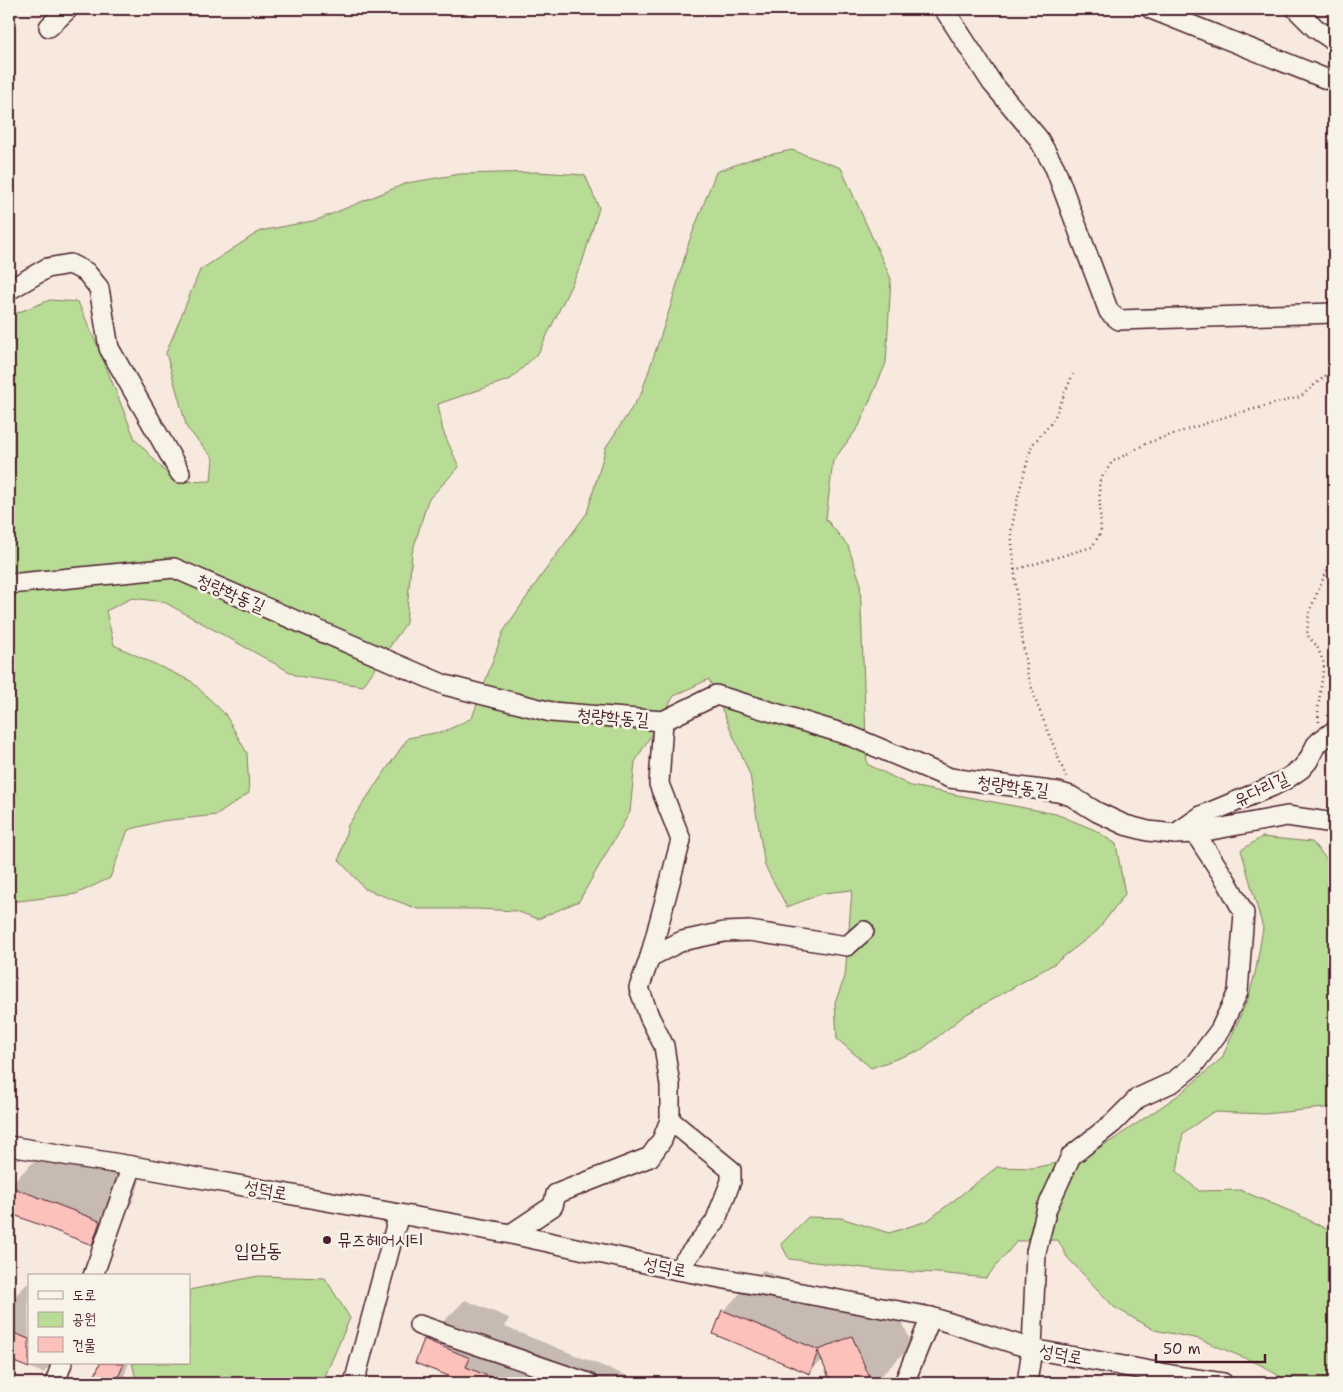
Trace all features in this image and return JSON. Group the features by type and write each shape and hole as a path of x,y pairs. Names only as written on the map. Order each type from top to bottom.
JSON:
{"street":[{"path":"49,26 68,9"},
{"path":"944,9 992,83 1038,138 1055,168 1109,312 1119,320 1334,313"},
{"path":"1151,9 1334,82"},
{"path":"1296,9 1315,28 1334,41"},
{"path":"9,290 47,268 70,264 86,272 99,288 109,348 180,472"},
{"name":"청량학동길","path":"9,584 174,568 445,685 551,712 662,720 716,695 848,735 950,778 1058,792 1071,796 1097,812 1125,825 1148,831 1175,834 1195,833 1287,816 1334,823"},
{"path":"511,1234 553,1206 556,1194 650,1157 662,1140 670,1120 670,1085 664,1046 649,1016 639,988 650,957 681,840 659,784 662,720"},
{"name":"유다리길","path":"1175,834 1201,816 1288,778 1301,769 1308,761 1316,745 1327,736"},
{"path":"1027,1383 1032,1348 1036,1252 1047,1208 1070,1156 1113,1124 1138,1098 1173,1082 1193,1066 1220,1030 1238,992 1244,913 1228,882 1195,833"},
{"path":"650,957 682,941 724,932 749,931 847,946 864,931"},
{"path":"670,1120 731,1170 731,1181 715,1222 677,1270"},
{"name":"성덕로","path":"9,1146 132,1166 511,1234 677,1270 931,1317 1032,1348 1223,1383"},
{"path":"94,1274 132,1166"},
{"path":"354,1383 399,1214"},
{"path":"904,1383 931,1317"},
{"path":"419,1325 588,1383"},
{"path":"55,1383 62,1364"}],"path":[{"path":"1014,570 1092,548 1101,532 1099,482 1112,462 1147,443 1231,415 1300,397 1331,370 1334,373"},
{"path":"1071,796 1068,783 1035,699 1027,672 1011,532 1018,496 1032,445 1052,420 1073,374"},
{"path":"1327,736 1318,710 1324,664 1317,646 1307,635 1309,612 1334,554"}],"green space":[{"path":"792,150 841,168 891,279 886,363 859,426 833,461 826,519 848,546 860,581 867,764 911,786 1056,814 1095,830 1116,844 1125,894 1097,931 1054,964 965,1015 921,1050 871,1068 837,1039 835,1002 845,977 852,890 824,893 787,907 765,866 750,775 709,679 674,696 635,762 630,812 579,901 538,919 516,911 418,909 365,889 339,860 348,825 408,738 445,731 472,718 503,632 587,513 606,447 641,394 671,305 689,242 716,172 754,158"},
{"path":"537,172 585,175 599,208 582,263 539,352 511,379 438,404 443,431 459,467 428,500 412,553 406,623 363,686 297,676 164,602 132,598 106,611 114,645 191,681 225,714 247,753 249,793 217,815 162,821 128,830 110,878 76,894 9,901 9,316 50,300 78,302 135,439 175,482 211,481 213,458 187,428 166,353 200,270 260,231 317,220 407,183 460,174"},
{"path":"1262,837 1312,842 1334,868 1334,1107 1265,1114 1213,1112 1183,1133 1177,1172 1199,1191 1240,1190 1297,1214 1334,1233 1334,1383 1291,1383 1259,1364 1199,1339 1154,1330 1114,1307 1067,1257 1058,1240 1017,1241 986,1278 938,1273 889,1271 789,1259 781,1244 808,1217 841,1218 889,1233 927,1221 997,1167 1033,1168 1084,1157 1180,1094 1222,1058 1249,996 1263,928 1241,850"},
{"path":"258,1276 325,1278 350,1318 322,1383 137,1383 132,1364 190,1364 190,1290"}],"building":[{"path":"9,1186 100,1221 92,1245 9,1213"},
{"path":"722,1310 819,1350 852,1336 872,1383 831,1383 818,1351 810,1374 713,1334"},
{"path":"9,1331 28,1339 29,1368 9,1360"},
{"path":"424,1339 470,1358 466,1367 505,1383 467,1383 415,1363"},
{"path":"100,1364 124,1364 116,1383 92,1383"}],"place":[{"name":"뮤즈헤어시티","path":"327,1240"}],"district":[{"name":"입암동","path":"258,1250"}]}
